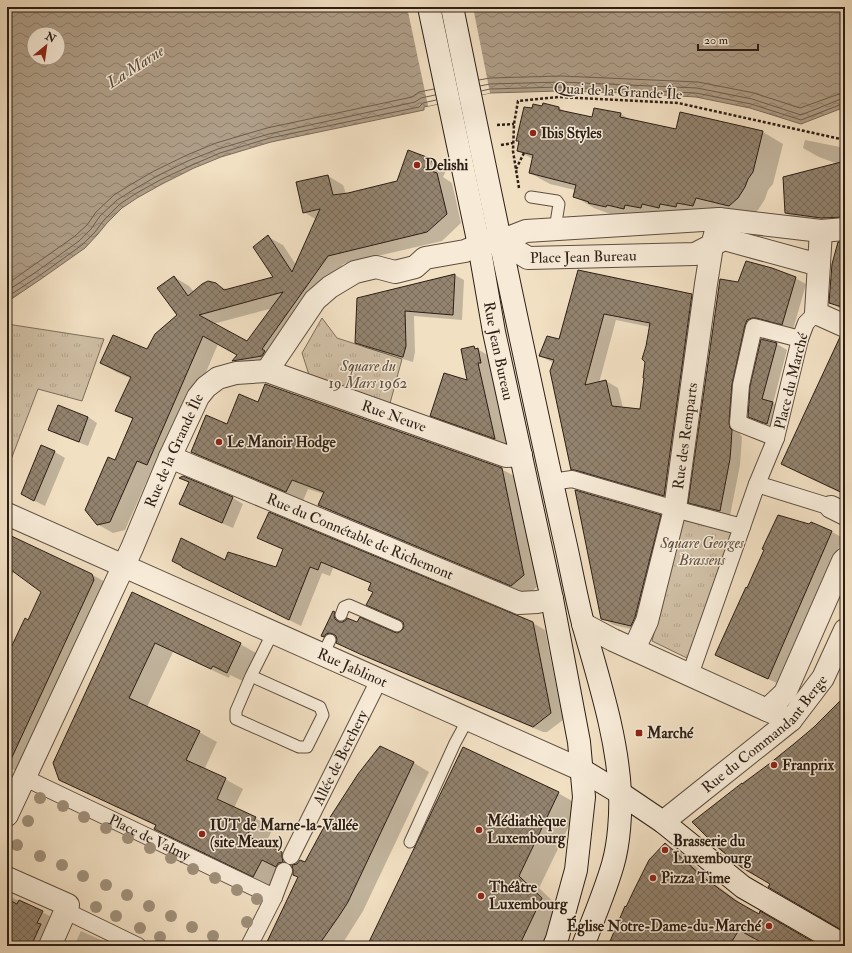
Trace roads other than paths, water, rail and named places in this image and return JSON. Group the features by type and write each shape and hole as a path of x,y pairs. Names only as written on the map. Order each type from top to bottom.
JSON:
{"street":[{"name":"Rue Jean Bureau","path":"429,7 479,246 494,332 552,599 580,742 584,797 576,870 554,946"},
{"path":"452,7 516,319 583,624 599,681 613,739 618,769 620,824 613,865 583,946"},
{"name":"Place Jean Bureau","path":"500,241 526,231 719,219 821,231 845,229"},
{"name":"Rue des Remparts","path":"634,649 647,621 675,509 706,284 712,246 719,219"},
{"path":"821,231 816,313 845,326"},
{"name":"Place Jean Bureau","path":"500,241 528,258 696,254 724,239 819,265"},
{"path":"267,371 315,300 330,287 355,272 376,267 395,272 415,267 425,258 465,251 500,241"},
{"name":"Place du Marché","path":"742,527 756,484 776,438 800,339 806,323 816,313"},
{"path":"776,438 738,423 741,385 754,327 800,339"},
{"name":"Rue Neuve","path":"267,371 506,456 521,455"},
{"name":"Rue de la Grande Île","path":"7,815 18,781 124,566 170,457 198,397 206,386 218,378 236,373 267,371"},
{"name":"Rue du Connétable de Richemont","path":"170,457 519,603 552,599"},
{"path":"552,482 572,479 742,527 690,675"},
{"path":"756,484 838,511"},
{"name":"Rue Jablinot","path":"7,514 273,632 326,647 379,680 582,770 663,822 743,887 845,946"},
{"name":"Rue du Commandant Berge","path":"767,710 785,693 845,559"},
{"path":"583,624 690,675 791,720"},
{"name":"Rue du Commandant Berge","path":"663,822 791,720 823,678 845,630"},
{"name":"Allée de Berchery","path":"292,856 379,680"},
{"name":"Place de Valmy","path":"18,781 274,897"},
{"path":"249,946 274,897 284,871"},
{"path":"7,878 68,905 50,946"},
{"path":"66,911 138,946"}],"lane":[{"path":"531,197 557,201 559,204 555,229"},
{"path":"341,615 344,607 349,605 397,626"},
{"path":"251,676 320,707 323,715 307,747 299,748 236,718 236,711 251,676 273,632"},
{"path":"410,842 455,743 468,720"}],"water":[{"name":"La Marne","path":"7,7 845,7 845,107 801,124 750,108 696,97 560,91 490,93 424,107 424,110 271,142 221,157 194,168 162,184 122,208 85,248 7,302"}],"place":[{"name":"Ibis Styles","path":"533,133"},
{"name":"Delishi","path":"417,165"},
{"name":"Le Manoir Hodge","path":"219,442"},
{"name":"Marché","path":"639,733"},
{"name":"Franprix","path":"774,765"},
{"name":"Médiathèque Luxembourg","path":"479,830"},
{"name":"IUT de Marne-la-Vallée (site Meaux)","path":"202,834"},
{"name":"Brasserie du Luxembourg","path":"665,850"},
{"name":"Pizza Time","path":"653,878"},
{"name":"Théâtre Luxembourg","path":"481,896"},
{"name":"Église Notre-Dame-du-Marché","path":"769,926"}],"park label":[{"name":"Square du 19 Mars 1962","path":"368,374"},
{"name":"Square Georges Brassens","path":"702,552"}]}
